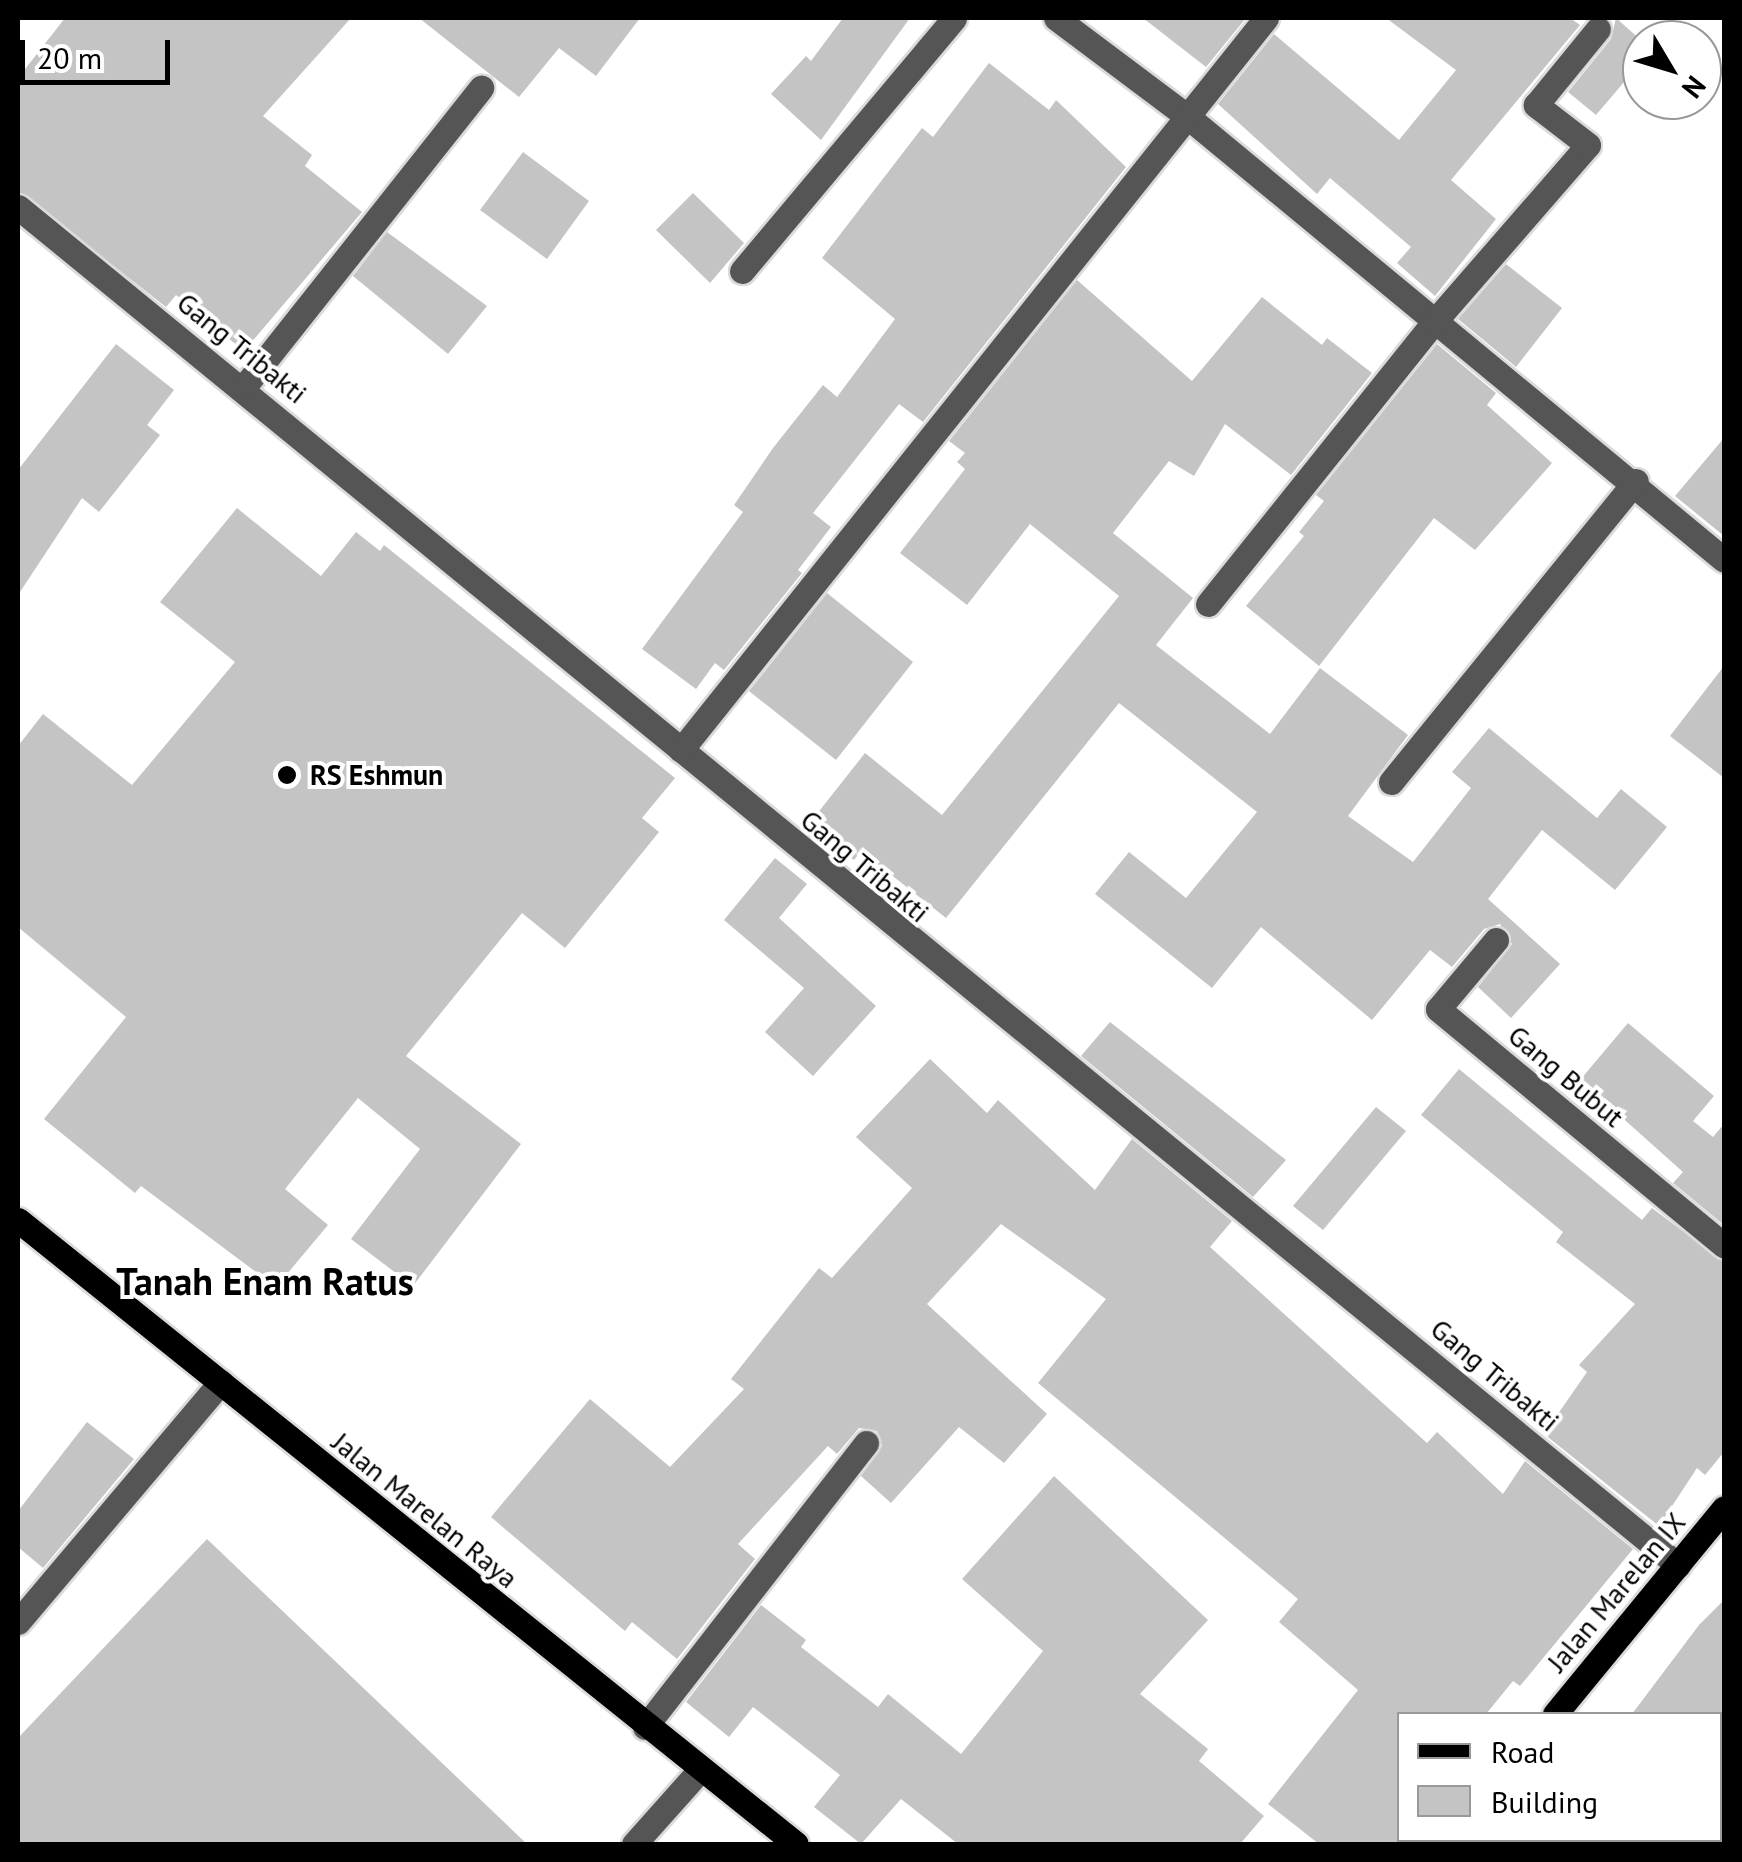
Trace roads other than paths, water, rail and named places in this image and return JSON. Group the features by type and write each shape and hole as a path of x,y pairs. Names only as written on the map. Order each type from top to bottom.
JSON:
{"main road":[{"name":"Jalan Marelan Raya","path":"18,1220 699,1771 796,1844"},
{"name":"Jalan Marelan IX","path":"1556,1712 1724,1508"}],"street":[{"path":"742,271 954,18"},
{"path":"1056,18 1188,117 1636,481 1724,560"},
{"path":"681,750 1266,18"},
{"path":"1208,604 1435,321 1588,145 1536,105 1598,29"},
{"path":"244,387 481,88"},
{"name":"Gang Tribakti","path":"18,207 244,387 936,964 1149,1128 1678,1565"},
{"path":"1391,782 1636,481"},
{"name":"Gang Bubut","path":"1496,940 1438,1009 1724,1246"},
{"path":"18,1622 220,1382"},
{"path":"645,1726 866,1443"},
{"path":"634,1844 699,1771"}],"place":[{"name":"RS Eshmun","path":"287,775"}],"district":[{"name":"Tanah Enam Ratus","path":"265,1281"}]}
